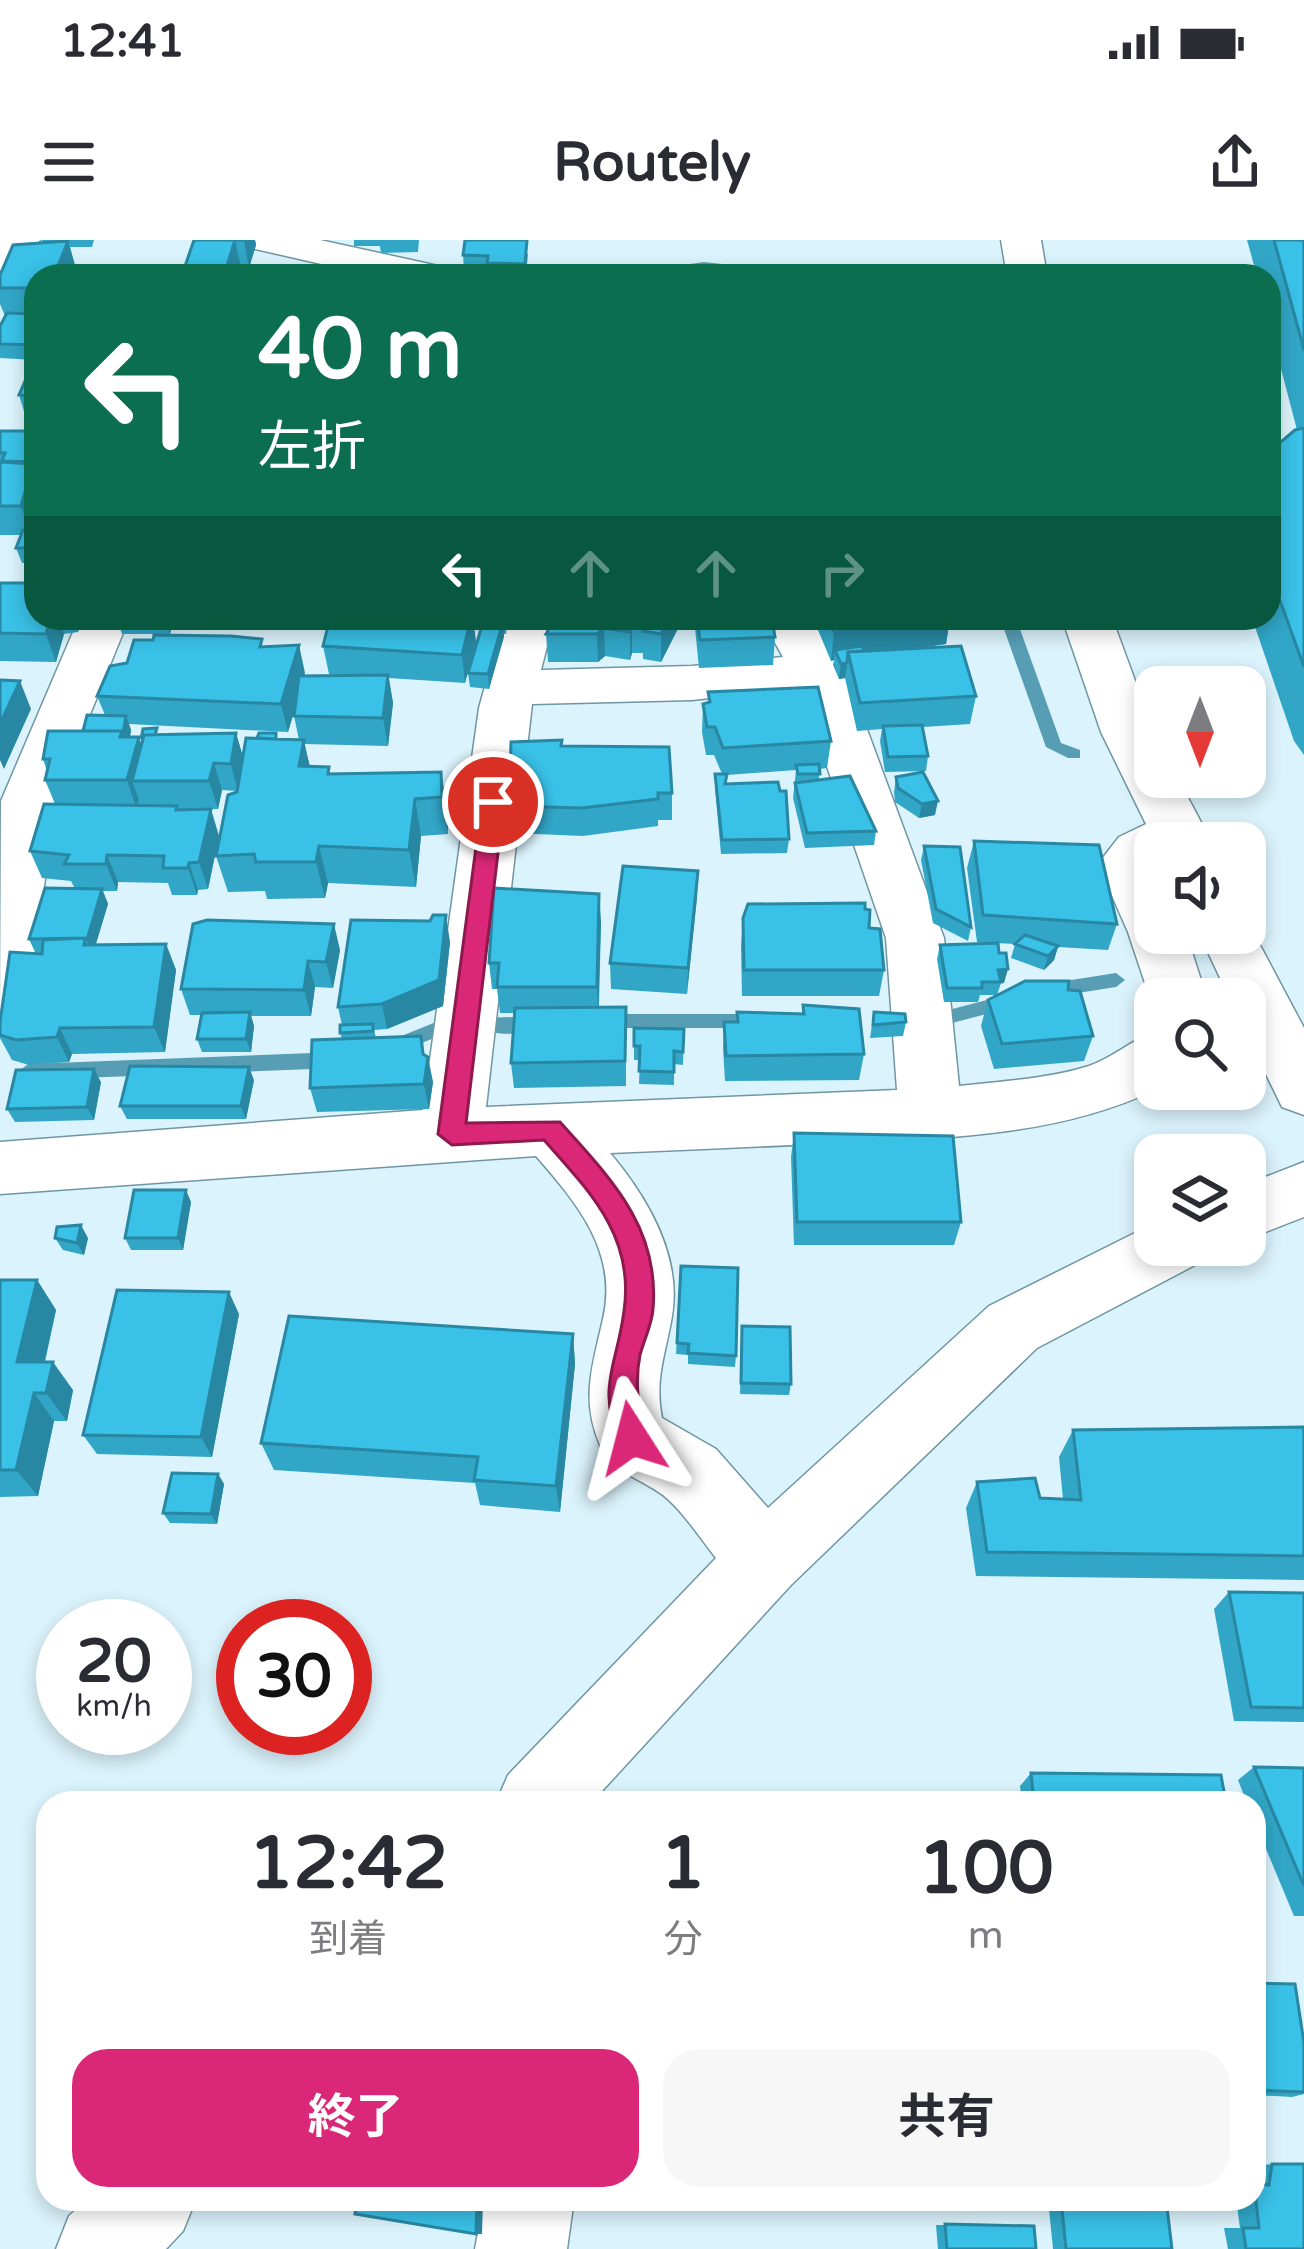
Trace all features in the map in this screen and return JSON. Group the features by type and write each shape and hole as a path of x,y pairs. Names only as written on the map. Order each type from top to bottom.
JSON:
{"street":[{"path":"0,274 20,240"},
{"path":"265,240 367,264"},
{"path":"0,996 28,801 99,630"},
{"path":"452,1134 505,708 526,630"},
{"path":"793,630 865,787 915,938 930,1114"},
{"path":"1092,630 1127,731 1174,822"},
{"path":"514,688 692,683 815,670"},
{"path":"1134,856 1126,864 1134,882"},
{"path":"1238,954 1304,1090"},
{"path":"0,1168 452,1134 930,1114 1045,1101 1102,1087 1134,1072"},
{"path":"550,1130 615,1202 633,1246 639,1309 625,1359 622,1399 632,1438 691,1473 765,1560"},
{"path":"1266,1204 1304,1189"},
{"path":"547,1791 765,1560 1013,1327 1134,1265"},
{"path":"102,2249 139,2211"},
{"path":"521,2249 527,2211"}],"building":[{"path":"194,240 235,240 228,264 186,264"},
{"path":"465,240 527,240 525,264 487,263 488,256 463,255"},
{"path":"1274,240 1304,240 1304,350 1281,264"},
{"path":"68,241 59,264 24,264 24,288 0,288 0,275 13,245"},
{"path":"7,313 24,314 24,345 0,344 0,326"},
{"path":"1304,428 1304,667 1281,603 1281,442"},
{"path":"0,431 24,431 24,462 2,461 5,453 0,453"},
{"path":"0,462 24,463 21,506 0,506"},
{"path":"0,583 24,583 24,630 47,630 46,634 0,633"},
{"path":"327,630 468,630 462,655 323,646"},
{"path":"481,630 501,630 488,674 468,673"},
{"path":"548,630 602,630 597,634 546,634"},
{"path":"699,630 774,630 775,637 700,640"},
{"path":"154,635 262,639 260,647 299,645 281,704 97,696 110,666 127,663 134,640 153,640"},
{"path":"862,646 864,651 848,652 847,663 841,664 835,650"},
{"path":"961,646 976,696 860,703 848,652"},
{"path":"388,675 383,718 294,716 299,676"},
{"path":"0,680 20,681 0,724"},
{"path":"818,687 831,741 723,748 715,727 707,727 703,704 710,702 708,692"},
{"path":"87,715 126,716 123,733 83,731"},
{"path":"922,725 928,756 888,757 883,726"},
{"path":"157,728 155,735 141,739 143,729"},
{"path":"48,731 122,731 120,737 139,737 127,780 45,780 50,759 43,759"},
{"path":"236,733 231,764 214,763 209,781 132,781 144,735"},
{"path":"259,733 276,733 276,739 257,738"},
{"path":"246,738 304,740 299,766 329,767 328,774 441,772 442,797 415,799 409,850 319,846 316,862 256,862 254,854 216,856 228,795 237,792"},
{"path":"562,740 561,746 669,747 672,793 658,793 658,799 582,808 509,806 511,742"},
{"path":"819,764 820,774 798,774 796,765"},
{"path":"923,772 938,801 922,804 898,788 896,777"},
{"path":"715,774 727,774 725,784 778,782 780,791 786,791 789,839 722,840"},
{"path":"850,776 876,831 807,833 795,783"},
{"path":"44,804 211,809 199,862 189,863 188,868 163,868 164,856 107,855 106,864 64,864 69,855 30,851"},
{"path":"974,841 1099,845 1117,924 983,915"},
{"path":"924,846 960,847 971,927 936,909"},
{"path":"623,866 698,871 688,968 610,963"},
{"path":"45,888 102,889 87,940 29,939"},
{"path":"494,888 599,894 597,987 497,987 499,963 489,963"},
{"path":"865,903 870,910 869,928 880,929 884,970 744,970 743,918 748,904"},
{"path":"433,915 446,915 439,980 382,1004 338,1007 351,920 430,921"},
{"path":"207,920 334,924 326,962 308,961 304,990 181,989 193,924"},
{"path":"1025,935 1058,946 1048,956 1015,944"},
{"path":"85,938 84,945 166,944 154,1027 60,1028 57,1037 16,1040 0,1035 10,952 42,954 43,940"},
{"path":"998,943 999,953 1006,953 1008,969 998,970 1001,982 982,982 982,988 947,988 940,945"},
{"path":"1025,981 1069,981 1068,990 1080,991 1093,1036 1002,1044 988,1000"},
{"path":"803,1005 859,1009 864,1054 726,1056 724,1022 738,1022 737,1012 804,1014"},
{"path":"626,1007 625,1061 511,1063 515,1008"},
{"path":"250,1012 246,1039 197,1039 202,1013"},
{"path":"874,1012 905,1014 906,1022 873,1025"},
{"path":"373,1024 373,1031 340,1033 340,1025"},
{"path":"634,1028 684,1029 683,1052 674,1051 674,1072 639,1071 640,1046 634,1046"},
{"path":"421,1036 423,1054 428,1057 424,1084 310,1088 312,1040"},
{"path":"130,1066 249,1067 241,1106 120,1106"},
{"path":"94,1069 87,1107 7,1109 16,1070"},
{"path":"794,1133 953,1136 961,1222 797,1222"},
{"path":"134,1190 186,1190 178,1238 125,1238"},
{"path":"81,1225 77,1243 55,1238 57,1227"},
{"path":"681,1266 738,1268 736,1356 688,1353 689,1344 677,1343"},
{"path":"0,1280 37,1280 17,1362 53,1362 46,1393 34,1393 16,1470 0,1470"},
{"path":"117,1290 229,1292 201,1437 83,1435"},
{"path":"289,1316 573,1334 556,1486 474,1480 478,1457 261,1443"},
{"path":"742,1326 790,1327 791,1384 741,1383"},
{"path":"1304,1427 1304,1556 987,1552 977,1482 1035,1478 1040,1498 1081,1500 1073,1430"},
{"path":"172,1473 218,1474 211,1514 163,1513"},
{"path":"1229,1592 1304,1593 1304,1708 1251,1707"},
{"path":"1254,1767 1304,1768 1304,1886 1266,1791"},
{"path":"1031,1773 1221,1775 1224,1791 1033,1791"},
{"path":"1266,1983 1295,1984 1304,2043 1304,2092 1266,2090"},
{"path":"1272,2164 1304,2164 1304,2249 1246,2249 1243,2228 1259,2228 1257,2211 1266,2211"},
{"path":"477,2211 476,2234 355,2214"},
{"path":"1062,2211 1167,2211 1172,2249 1066,2249"},
{"path":"945,2224 1034,2226 1036,2249 947,2249"}],"waterway":[{"path":"1012,630 1054,747 1074,754"},
{"path":"1046,991 1116,980"},
{"path":"933,1021 1010,1001"},
{"path":"602,1021 763,1021"},
{"path":"484,1025 541,1023"},
{"path":"391,1048 446,1025"},
{"path":"28,1072 338,1060"}],"route":[{"path":"493,802 452,1134 550,1130 615,1202 633,1246 639,1309 625,1359 622,1399 632,1438"}]}
